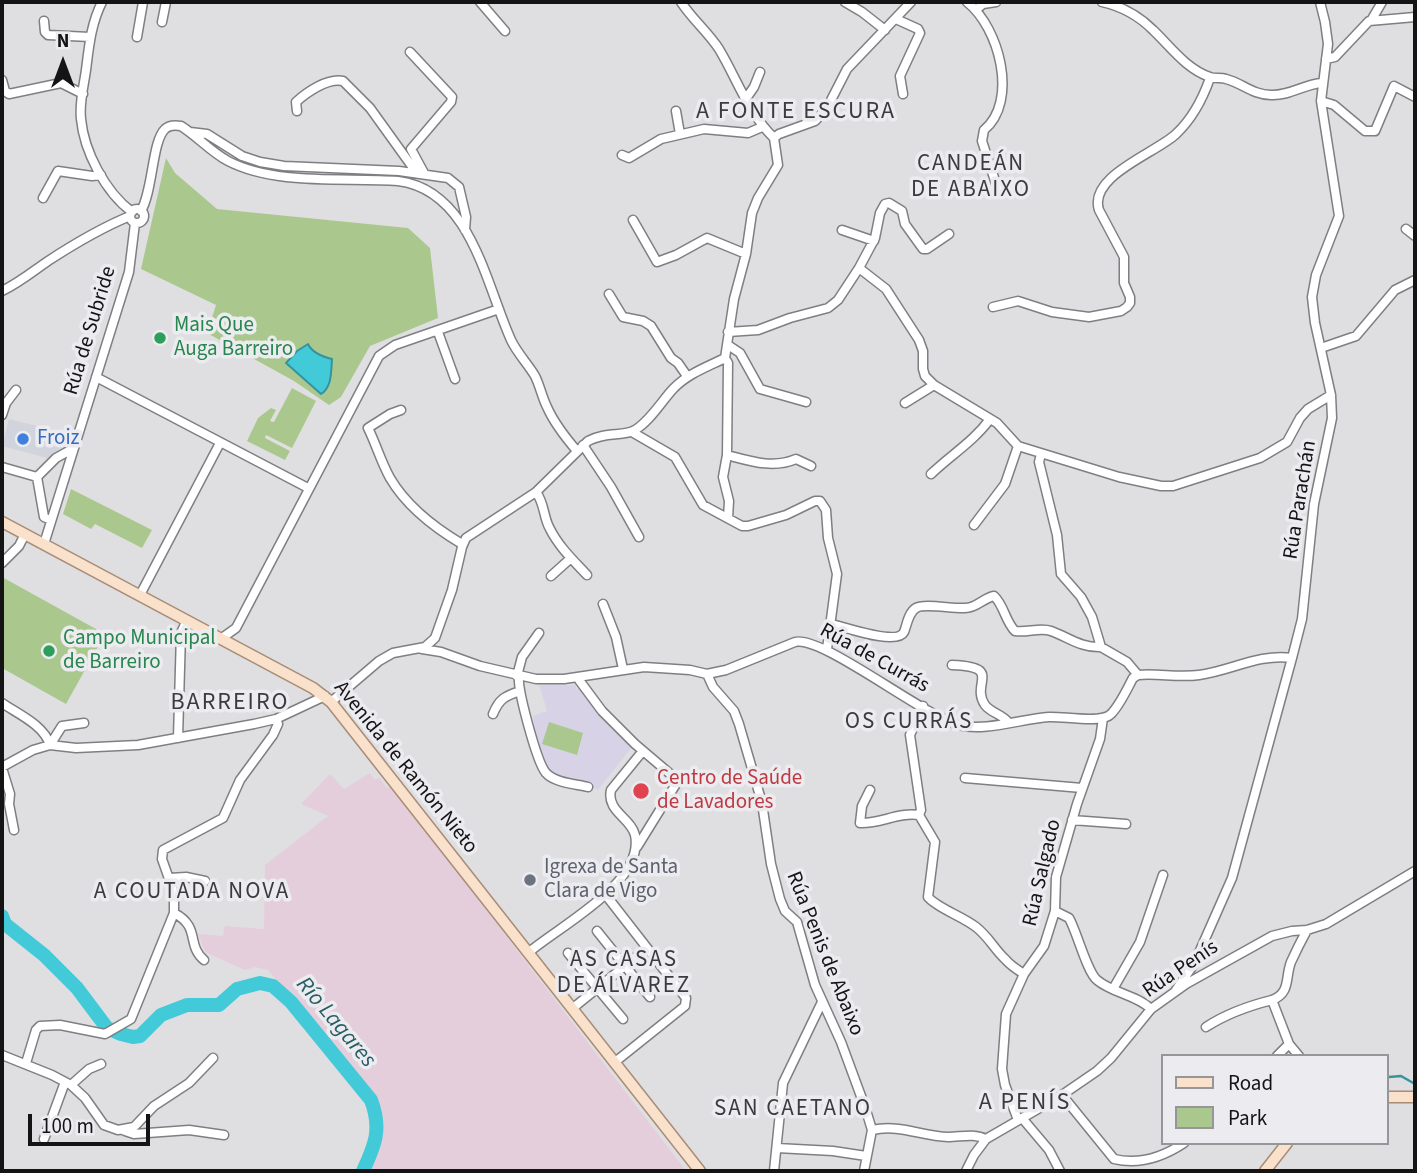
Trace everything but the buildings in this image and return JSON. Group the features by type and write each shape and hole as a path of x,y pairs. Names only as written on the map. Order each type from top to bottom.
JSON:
{"main road":[{"name":"Avenida de Ramón Nieto","path":"2,522 222,638 328,699 700,1171"},
{"path":"1389,1097 1415,1097"},
{"path":"1265,1171 1285,1145"}],"street":[{"path":"2,291 21,282 90,234 132,217 101,175 86,145 80,116 90,37 102,2"},
{"path":"137,37 144,2"},
{"path":"162,22 166,2"},
{"path":"480,2 505,31"},
{"path":"681,2 691,18 718,47 745,100 762,127 774,138 778,165 752,213 725,358 728,363 727,455 723,477 729,498 728,518"},
{"path":"845,2 885,30"},
{"path":"774,138 815,121 827,108 847,69 912,2"},
{"path":"967,2 977,9 989,29 1000,63 1003,83 998,111 995,121 984,130 982,141 999,193"},
{"path":"977,9 983,4 996,2"},
{"path":"1102,2 1143,21 1173,53 1210,78 1227,79 1251,92 1269,95 1292,93 1313,83 1322,83"},
{"name":"Rúa Parachán","path":"1176,990 1194,964 1232,878 1292,659 1302,618 1314,504 1332,418 1331,395 1312,297 1316,275 1339,216 1321,101 1326,59 1325,22 1320,2"},
{"path":"1326,59 1335,57 1372,19 1382,2"},
{"path":"1372,19 1415,17"},
{"path":"896,19 918,29 920,33 900,76 903,94"},
{"path":"44,21 48,35 90,37"},
{"path":"411,52 452,97 451,102 411,149 420,173"},
{"path":"745,100 760,72"},
{"path":"993,307 1018,301 1052,312 1089,317 1121,311 1127,307 1130,297 1124,283 1124,257 1099,210 1098,192 1103,184 1125,167 1176,135 1194,112 1210,78"},
{"path":"2,80 5,91 9,94 61,83 83,94"},
{"path":"297,111 296,102 304,94 330,81 343,81 370,108 420,173"},
{"path":"1321,101 1334,105 1366,131 1371,132 1375,131 1394,86 1415,97"},
{"path":"676,111 680,134"},
{"name":"Rúa de Subride","path":"44,544 129,272 132,217 142,221 144,218 141,211 148,198 161,134 165,128 172,125 181,126 190,132"},
{"path":"622,155 629,158 652,143 704,129 748,133 762,127"},
{"path":"190,132 207,134 242,156 260,162 285,166 420,173 448,178 456,182 466,217 465,230"},
{"path":"190,132 226,160 258,172 285,176 390,180 414,184 440,197 465,230 514,345 535,376 546,406 563,435 580,448 611,487 639,537"},
{"path":"43,198 58,171 101,175"},
{"path":"729,332 758,330 828,308 838,300 873,241 885,204 889,203 902,211 905,224 923,249 949,234"},
{"path":"633,220 657,262 707,238 746,254"},
{"path":"1406,229 1415,236"},
{"path":"842,230 873,241"},
{"path":"859,268 886,289 919,340 923,351 925,376 934,385 997,423 1018,446 1119,477 1173,486 1260,458 1287,442 1308,409 1331,395"},
{"path":"1321,348 1356,336 1395,290 1415,280"},
{"path":"609,294 623,317 643,321 651,326 671,358 687,376"},
{"path":"222,638 236,628 379,356 395,345 499,309"},
{"path":"438,332 455,379"},
{"path":"728,345 740,353 760,389 806,402"},
{"path":"419,649 435,638 452,590 463,544 473,532 536,492 580,448 598,436 632,432 641,426 674,387 687,376 725,358"},
{"path":"96,377 308,488"},
{"path":"905,403 934,385"},
{"path":"2,415 4,402 16,390"},
{"path":"401,410 368,428 377,451 391,479 411,505 433,526 463,544"},
{"path":"931,474 979,434 990,419"},
{"path":"632,432 675,457 703,505 742,526 786,515 815,502 823,503 837,574 827,649"},
{"path":"140,595 220,443"},
{"path":"974,525 1005,484 1018,446"},
{"path":"37,477 56,458 74,448"},
{"path":"1041,454 1039,463 1059,544 1060,574 1081,597 1092,617 1101,647"},
{"path":"727,455 766,464 786,463 796,459 811,466"},
{"path":"2,467 37,477"},
{"path":"37,477 41,510 44,517 51,520"},
{"path":"536,492 545,506 549,528 587,575"},
{"path":"2,563 19,546 25,534"},
{"path":"551,576 571,558"},
{"path":"831,624 896,638 904,633 915,608 968,608 994,596 998,599 1008,624 1015,631 1051,631 1069,641 1101,647 1127,662 1138,675"},
{"path":"603,604 616,637 623,669"},
{"path":"178,738 181,633 187,620"},
{"path":"539,633 522,657 518,676 537,758 545,773 588,787"},
{"path":"435,638 441,652"},
{"name":"Rúa de Currás","path":"708,674 726,670 800,641 827,649 878,682 951,723 962,726 990,727 1057,716 1103,718"},
{"path":"14,830 10,794 2,767 33,750 50,745 102,748 192,737 276,719 328,699 393,653 419,649 441,652 453,659 536,680 660,667 708,674"},
{"path":"1103,718 1113,712 1133,678 1138,675 1200,675 1272,658 1292,659"},
{"path":"952,665 975,667 981,672 982,698 986,706 1004,716 1008,722"},
{"name":"Rúa Penis de Abaixo","path":"708,674 713,687 734,711 739,724 762,803 771,864 780,899 785,911 797,922 822,1002 841,1042 872,1130"},
{"path":"528,953 605,894 629,868 637,847 676,784 672,774 642,751 603,711 579,677"},
{"path":"493,714 504,696 520,691"},
{"path":"2,704 32,723 47,736 50,745"},
{"path":"923,706 910,735 921,810 919,815 935,842 928,897 932,902 972,924 989,938 1004,960 1024,974"},
{"name":"Rúa Salgado","path":"1060,1171 1049,1150 1020,1119 1005,1085 1002,1069 1003,1037 1006,1014 1024,974 1044,946 1055,912 1056,877 1082,788 1100,739 1103,718"},
{"path":"26,1063 36,1030 40,1026 60,1025 105,1034 131,1019 174,913 174,893 162,859 163,850 223,818 247,769 273,735 278,724 276,719"},
{"path":"50,745 62,726 84,723"},
{"path":"637,847 631,827 614,808 610,797 611,790 642,751"},
{"path":"965,778 1082,788"},
{"path":"870,790 862,806 860,823 871,824 892,816 919,815"},
{"path":"1072,820 1126,824"},
{"path":"631,827 650,825"},
{"name":"Rúa Penís","path":"966,1171 986,1139 1062,1095 1097,1071 1151,1009 1176,990 1255,943 1282,933 1326,924 1415,871"},
{"path":"1113,989 1140,942 1163,875"},
{"path":"169,878 186,877 205,881"},
{"path":"605,894 686,998 685,1006 615,1062"},
{"path":"1055,912 1069,918 1096,980 1145,1003 1151,1009"},
{"path":"174,913 185,919 190,926 198,955 204,960"},
{"path":"1206,1027 1221,1017 1272,1000 1284,992 1289,981 1290,965 1307,930"},
{"path":"597,931 650,997"},
{"path":"573,1009 647,948"},
{"path":"568,953 623,1019"},
{"path":"1272,1000 1289,1044 1297,1054"},
{"path":"774,1171 783,1083 822,1002"},
{"path":"1279,1054 1289,1044"},
{"path":"2,1055 26,1063 68,1084 85,1098 104,1125 134,1134 189,1130 224,1135"},
{"path":"118,1130 134,1127 154,1106 190,1083 213,1058"},
{"path":"44,1139 68,1084 101,1064"},
{"path":"1062,1095 1114,1159 1140,1161 1156,1158 1181,1145"},
{"path":"864,1171 872,1130 892,1127 935,1135 973,1135 986,1139"},
{"path":"777,1148 866,1156"}],"shaded area":[{"path":"9,419 72,435 70,441 47,458 2,446"},
{"path":"539,685 576,685 576,689 579,688 632,747 598,790 590,785 555,776 548,771 540,756 533,716 547,711"},
{"path":"370,773 375,780 379,777 386,787 393,788 686,1171 366,1171 380,1135 380,1116 376,1101 268,970 255,967 245,970 205,952 198,934 223,936 225,926 264,929 265,865 328,816 301,804 330,774 344,789"}],"green space":[{"path":"166,158 175,173 217,209 408,228 430,248 438,318 370,346 341,397 329,405 294,381 207,333 216,305 141,269"},
{"path":"292,388 316,401 292,448 266,435 265,438 290,451 285,460 247,441 258,418 271,408 276,410 270,421 274,422"},
{"path":"71,489 152,530 142,548 95,524 91,529 63,514"},
{"name":"Campo Municipal de Barreiro","path":"2,577 105,634 66,704 2,668"},
{"path":"549,722 583,733 577,755 542,744"}],"water":[{"path":"308,344 315,352 332,359 329,383 321,394 286,363"}],"waterway":[{"name":"Río Lagares","path":"2,916 5,924 44,955 77,988 107,1028 121,1034 140,1036 161,1015 187,1005 219,1005 237,989 260,983 273,986 291,1002 371,1100 376,1120 376,1137 363,1171"},
{"path":"1389,1077 1401,1076 1415,1084"}],"place":[{"name":"Mais Que Auga Barreiro","path":"160,338"},
{"name":"Froiz","path":"23,439"},
{"name":"Campo Municipal de Barreiro","path":"49,651"},
{"name":"Centro de Saúde de Lavadores","path":"641,791"},
{"name":"Igrexa de Santa Clara de Vigo","path":"530,880"}],"district":[{"name":"A FONTE ESCURA","path":"796,113"},
{"name":"CANDEÁN DE ABAIXO","path":"971,178"},
{"name":"BARREIRO","path":"230,704"},
{"name":"OS CURRÁS","path":"909,723"},
{"name":"A COUTADA NOVA","path":"192,893"},
{"name":"AS CASAS DE ÁLVAREZ","path":"624,974"},
{"name":"A PENÍS","path":"1025,1104"},
{"name":"SAN CAETANO","path":"793,1110"}]}
